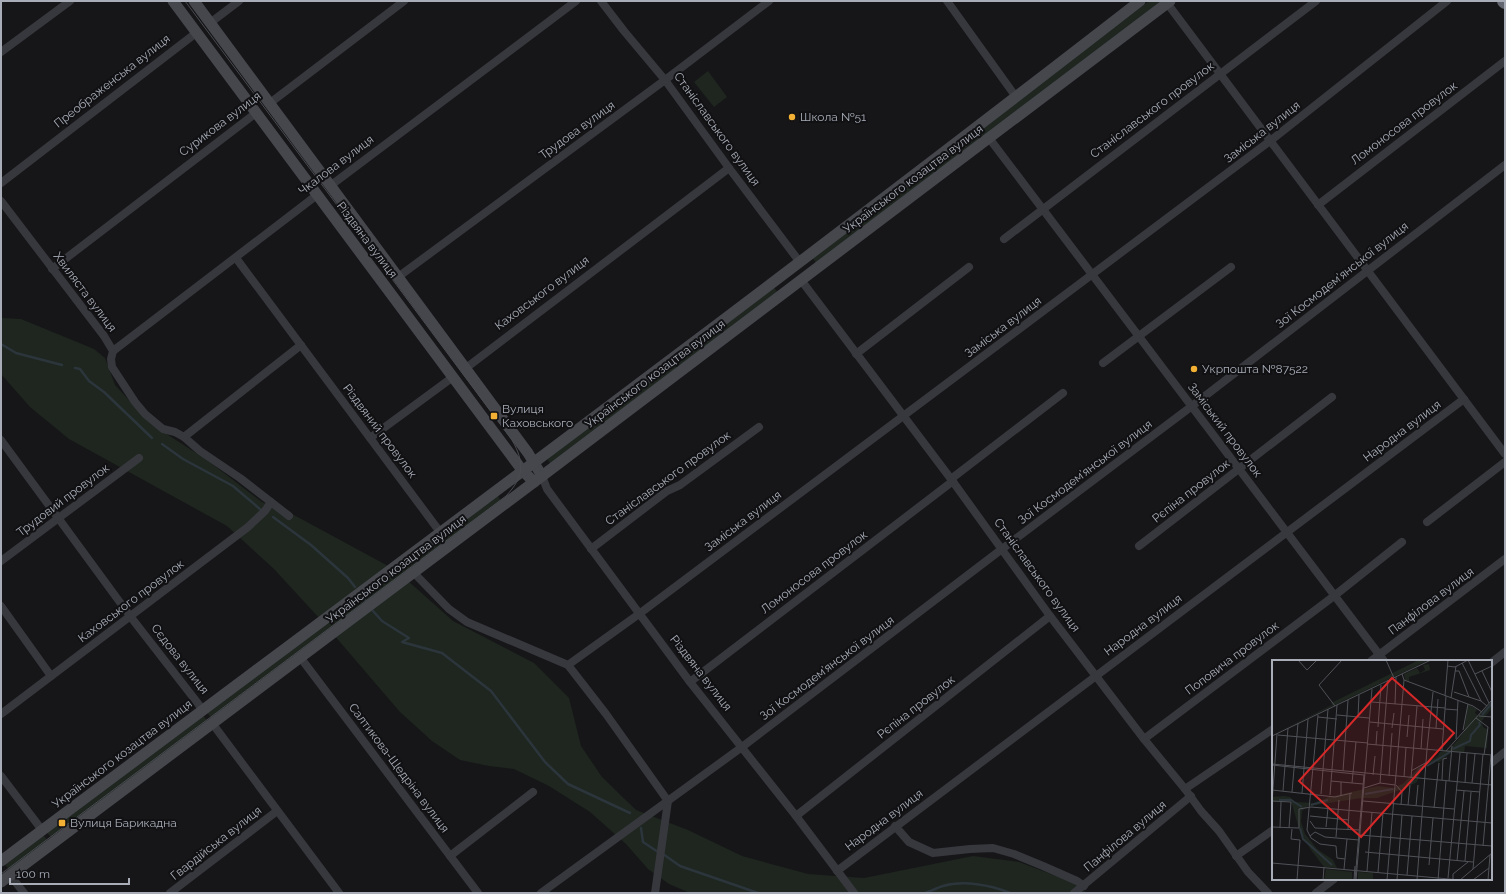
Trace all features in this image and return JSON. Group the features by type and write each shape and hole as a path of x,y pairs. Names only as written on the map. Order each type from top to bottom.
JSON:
{"street":[{"path":"1,52 70,1"},
{"name":"Різдвяна вулиця","path":"173,1 522,470 538,479 546,489 690,682 796,816 854,893"},
{"name":"Різдвяна вулиця","path":"194,1 534,461 538,479"},
{"name":"Преображенська вулиця","path":"1,183 240,1"},
{"name":"Сурикова вулиця","path":"52,268 404,1"},
{"name":"Чкалова вулиця","path":"113,351 576,1"},
{"name":"Станіславського вулиця","path":"601,1 665,80 805,277 856,354 952,480 1050,616 1144,739 1191,796 1201,811 1219,831 1254,880 1268,893"},
{"name":"Трудова вулиця","path":"398,277 665,80 769,1"},
{"name":"Українського козацтва вулиця","path":"1,861 795,264 1140,1"},
{"name":"Станіславського провулок","path":"1004,239 1316,1"},
{"name":"Заміська вулиця","path":"568,665 639,614 1093,275 1270,141 1447,1"},
{"path":"948,2 1016,97"},
{"path":"1168,2 1220,74 1505,454"},
{"name":"Українського козацтва вулиця","path":"1,882 538,479 1168,2"},
{"name":"Ломоносова провулок","path":"1318,205 1505,61"},
{"name":"Заміський провулок","path":"989,138 1382,658"},
{"name":"Зої Космодем’янської вулиця","path":"541,893 742,748 1192,406 1505,165"},
{"name":"Каховського вулиця","path":"370,438 466,368 729,168"},
{"name":"Хвиляста вулиця","path":"1,201 104,336 113,351 111,358 112,367 134,402 145,414 163,429 176,432 184,436 200,451 240,478 289,516"},
{"name":"Різдвяний провулок","path":"236,258 440,532"},
{"path":"856,354 969,267"},
{"path":"1103,363 1231,267"},
{"path":"184,436 301,345"},
{"name":"Ломоносова провулок","path":"690,682 1063,393"},
{"name":"Рєпіна провулок","path":"1139,546 1332,397"},
{"name":"Народна вулиця","path":"837,871 1464,399"},
{"name":"Станіславського провулок","path":"591,549 667,492 680,485 759,428"},
{"name":"Сєдова вулиця","path":"1,440 130,616 339,893"},
{"name":"Трудовий провулок","path":"1,561 139,458"},
{"path":"1427,522 1505,462"},
{"name":"Каховського провулок","path":"1,714 248,527 265,511 271,502"},
{"name":"Поповича провулок","path":"1144,739 1334,596 1402,542"},
{"name":"Панфілова вулиця","path":"1382,658 1505,559"},
{"path":"413,572 449,609 467,622 568,665 606,714 668,801 655,893"},
{"path":"1,606 51,676"},
{"name":"Рєпіна провулок","path":"796,816 1050,616"},
{"path":"1492,662 1505,652"},
{"name":"Салтикова-Щедріна вулиця","path":"300,657 478,893"},
{"path":"1185,789 1272,730"},
{"path":"1492,762 1505,752"},
{"path":"1,776 52,843"},
{"path":"450,856 533,792"},
{"name":"Панфілова вулиця","path":"1074,893 1191,796"},
{"name":"Гвардійська вулиця","path":"170,893 277,811"},
{"path":"895,826 909,842 933,853 993,848 1014,854 1043,866 1077,881 1084,886"},
{"path":"1236,856 1272,831"},
{"path":"10,874 24,893"},
{"path":"1316,893 1333,880"}],"shaded area":[{"path":"1149,1 1165,1 817,264 811,256"},
{"path":"708,71 727,97 714,107 694,82"},
{"path":"772,285 779,294 552,466 545,456"},
{"path":"1,318 21,319 94,349 105,358 115,385 151,424 207,460 262,502 294,515 390,567 320,619 274,569 227,526 69,439 30,407 1,374"},
{"path":"496,493 502,502 212,719 205,710"},
{"path":"407,580 453,621 534,663 569,698 581,746 602,777 636,810 688,830 742,856 808,874 864,878 973,856 1019,862 1072,882 1087,893 690,893 669,884 648,869 626,844 590,812 549,786 514,769 460,760 432,741 400,712 334,635"},
{"path":"201,713 209,723 53,840 45,830"},
{"path":"42,833 49,843 11,872 3,862"}],"waterway":[{"path":"1,344 16,353 62,365"},
{"path":"75,368 80,369 89,381 104,392 152,438"},
{"path":"162,444 183,459 233,486 261,510"},
{"path":"273,517 311,545 348,578 355,587"},
{"path":"373,611 382,621 409,638 402,642 442,653 491,691 545,762 568,784 630,813"},
{"path":"641,828 643,842 658,852"},
{"path":"663,854 680,866 758,893"},
{"path":"925,893 943,886 959,883 977,884 1010,893"}],"tram line":[{"path":"1,874 506,496 512,489 521,470 519,456 512,440 185,1"}],"place":[{"name":"Школа №51","path":"792,117"},
{"name":"Укрпошта №87522","path":"1194,369"},
{"name":"Вулиця Каховського","path":"494,416"},
{"name":"Вулиця Барикадна","path":"62,823"}]}
